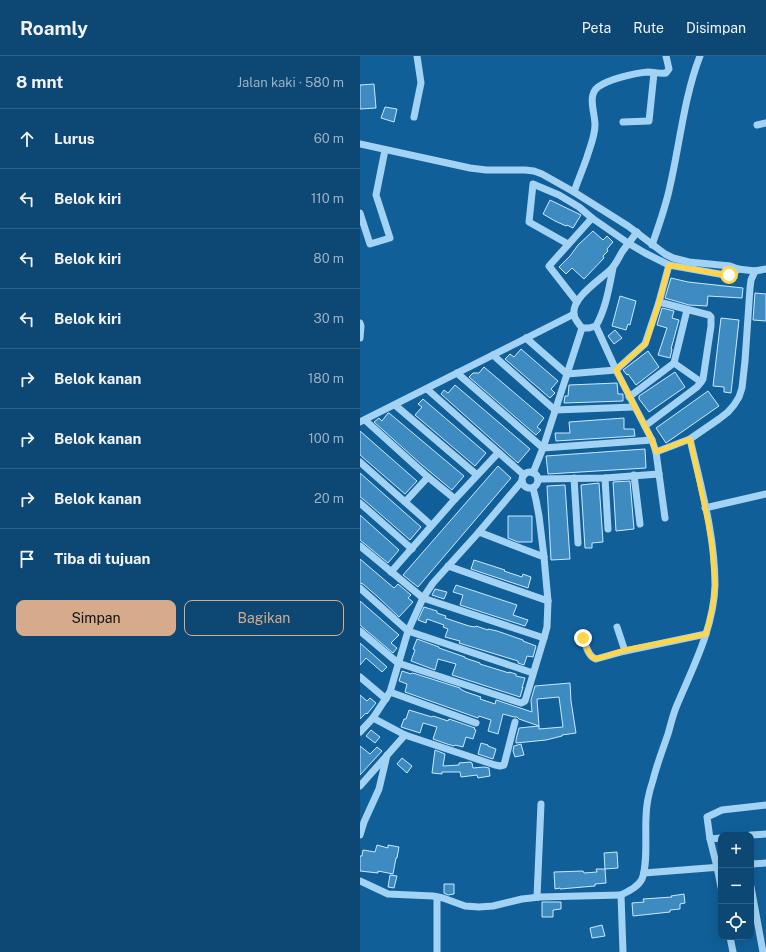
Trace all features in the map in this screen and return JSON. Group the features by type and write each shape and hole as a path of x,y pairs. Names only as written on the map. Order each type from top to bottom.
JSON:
{"street":[{"path":"414,117 421,83 417,56"},
{"path":"574,192 591,145 594,132 593,92 597,88 622,77 648,72 666,73 669,69 666,56"},
{"path":"652,245 666,204 691,83 700,56"},
{"path":"623,122 649,121 654,73"},
{"path":"757,125 766,123"},
{"path":"360,144 470,168 486,170 534,171 574,192 637,232 652,245 673,258 699,264 730,266 738,269 755,271 766,268"},
{"path":"360,213 370,244 390,238 376,195 385,150"},
{"path":"568,244 529,222 533,184 559,195 579,207 628,243 669,265 725,275 733,274 738,269"},
{"path":"577,302 549,266 592,218"},
{"path":"613,268 600,319 596,326 582,328 576,321 574,314 577,302 590,288 613,268 628,243 637,232"},
{"path":"526,338 567,374 616,370 646,343 669,265"},
{"path":"656,452 690,439 720,419 728,412 739,397 742,388 745,361 751,280 755,271"},
{"path":"645,426 697,387 703,379 711,326 711,317 709,315 659,302"},
{"path":"629,396 674,363 687,310"},
{"path":"455,499 362,421 574,314"},
{"path":"360,323 360,338"},
{"path":"596,326 634,407 652,440 660,474 665,518"},
{"path":"533,473 543,448 582,328"},
{"path":"492,355 555,410 634,407"},
{"path":"674,363 701,382"},
{"path":"457,373 543,448 652,440"},
{"path":"427,389 498,453 523,478 524,486 533,488"},
{"path":"395,405 477,475"},
{"path":"360,881 388,894 438,897 465,906 479,907 493,906 537,897 621,895 637,886 644,873 646,818 653,780 677,706 693,670 706,634 713,605 715,585 712,546 690,439"},
{"path":"391,572 431,525 498,453"},
{"path":"360,462 431,525"},
{"path":"360,732 373,718 390,692 408,631 423,598 433,583 479,532 527,473 533,473 538,479"},
{"path":"538,479 606,478 660,474"},
{"path":"634,475 640,524"},
{"path":"405,502 428,477"},
{"path":"574,478 578,543"},
{"path":"606,478 608,529"},
{"path":"533,488 537,484 538,479"},
{"path":"360,631 398,663 521,703 525,701 547,627 548,601 539,516 533,488"},
{"path":"705,508 766,494"},
{"path":"360,504 412,549"},
{"path":"479,532 544,557"},
{"path":"360,546 423,598 544,638"},
{"path":"448,566 548,601"},
{"path":"360,588 408,631 533,673"},
{"path":"617,627 625,650"},
{"path":"583,638 590,655 596,659 625,650 706,634"},
{"path":"360,677 386,699"},
{"path":"390,692 476,723"},
{"path":"373,718 405,735 495,766 504,765 515,722"},
{"path":"360,786 405,735"},
{"path":"360,835 364,822 379,789 387,755"},
{"path":"537,897 541,804"},
{"path":"718,864 710,839 707,818 722,810 766,805"},
{"path":"754,835 766,834"},
{"path":"710,839 718,838"},
{"path":"754,864 766,863"},
{"path":"644,873 718,867"},
{"path":"621,895 623,952"},
{"path":"437,952 438,897"},
{"path":"754,903 763,952"},
{"path":"731,940 733,952"}],"building":[{"path":"374,84 376,108 360,109 360,85"},
{"path":"385,107 397,109 394,122 381,118"},
{"path":"550,200 581,215 573,228 555,221 543,214"},
{"path":"593,231 603,240 607,236 613,242 603,256 604,258 584,279 572,268 566,274 559,267 578,245"},
{"path":"671,278 688,282 743,288 742,298 708,296 707,306 689,305 665,298"},
{"path":"755,293 766,294 766,321 753,320"},
{"path":"620,296 636,301 630,325 628,324 626,330 612,326"},
{"path":"662,308 674,311 672,318 679,320 670,358 658,355 667,328 657,325"},
{"path":"721,318 739,320 731,393 724,392 724,387 713,386"},
{"path":"615,330 622,338 614,344 608,336"},
{"path":"521,349 558,381 551,389 555,393 550,398 505,359 510,354 514,357"},
{"path":"648,351 659,367 636,385 623,370"},
{"path":"484,367 544,418 537,427 541,430 536,435 469,377 473,373 479,373"},
{"path":"675,372 685,387 649,412 639,399 639,396"},
{"path":"617,383 618,394 623,394 623,401 564,403 565,396 568,396 569,385"},
{"path":"455,385 530,449 518,463 441,394 444,390 448,393"},
{"path":"708,391 719,406 666,443 656,428"},
{"path":"423,399 486,453 475,466 415,415 422,407 418,404"},
{"path":"388,413 464,476 452,490 374,422 379,418 382,421"},
{"path":"624,418 624,429 634,429 635,436 556,441 555,433 570,433 569,422"},
{"path":"360,431 417,481 405,494 360,455"},
{"path":"645,449 646,468 548,474 546,456"},
{"path":"498,466 511,478 418,587 403,575"},
{"path":"360,473 421,527 410,540 360,497"},
{"path":"630,481 634,529 616,531 613,482"},
{"path":"599,483 603,542 592,543 592,548 585,548 581,485"},
{"path":"565,485 570,559 551,560 547,486"},
{"path":"360,515 399,550 388,563 360,540"},
{"path":"508,516 532,516 532,542 518,542 508,538"},
{"path":"360,559 394,588 398,584 411,595 408,598 413,602 399,617 378,597 360,583"},
{"path":"474,560 522,577 523,574 531,577 528,588 471,569"},
{"path":"456,585 517,605 513,615 528,620 525,626 460,605 463,595 453,592"},
{"path":"435,589 447,592 444,599 432,595"},
{"path":"360,601 399,635 391,643 397,648 393,653 360,625"},
{"path":"424,607 437,611 437,613 446,616 445,618 469,626 476,626 497,631 523,640 536,646 533,657 527,656 524,665 518,663 518,661 459,643 460,641 445,637 448,629 443,627 444,625 427,619 426,623 418,620"},
{"path":"417,639 480,664 525,678 520,697 452,675 456,664 438,659 435,670 411,661 415,650 413,649"},
{"path":"360,643 387,667 382,672 366,658 360,665"},
{"path":"402,671 460,688 466,692 481,697 480,699 495,704 496,700 532,712 531,700 535,686 570,683 576,733 562,735 546,740 516,743 519,728 539,726 517,717 503,714 498,734 488,731 491,720 479,716 478,718 405,692 407,684 399,681","holes":["559,697 563,727 539,729 537,699"]},
{"path":"360,695 367,701 370,698 376,703 367,714 366,713 360,719"},
{"path":"409,710 448,721 449,719 475,728 474,729 476,730 473,739 466,737 463,747 454,746 433,739 437,727 423,723 420,733 401,727"},
{"path":"371,730 380,737 375,743 366,736"},
{"path":"481,743 496,749 493,759 478,754"},
{"path":"521,744 524,755 515,757 513,751 514,746"},
{"path":"360,746 370,754 377,747 382,751 360,775"},
{"path":"435,750 445,754 443,766 459,765 459,763 470,762 472,763 473,768 489,768 490,776 478,778 477,775 461,777 460,772 442,772 442,774 432,773"},
{"path":"402,758 412,766 407,773 397,764"},
{"path":"377,845 388,848 388,845 399,847 393,874 378,871 378,873 360,871 360,856 362,856 363,850 375,852"},
{"path":"617,852 618,868 605,869 604,853"},
{"path":"596,869 605,869 606,883 595,884 595,886 555,889 554,872 597,872"},
{"path":"390,875 397,876 394,888 388,887"},
{"path":"444,884 454,884 454,894 448,895 444,893"},
{"path":"684,894 685,903 680,904 680,909 670,910 670,912 633,916 632,903 644,902 643,899 672,897 671,896"},
{"path":"542,902 561,902 561,909 553,910 553,917 542,917"},
{"path":"602,925 605,936 592,938 590,928"}],"route":[{"path":"583,638 590,655 596,659 625,650 706,634 713,605 715,585 712,546 690,439 656,452 652,440 616,370 646,343 669,265 729,275"}]}
